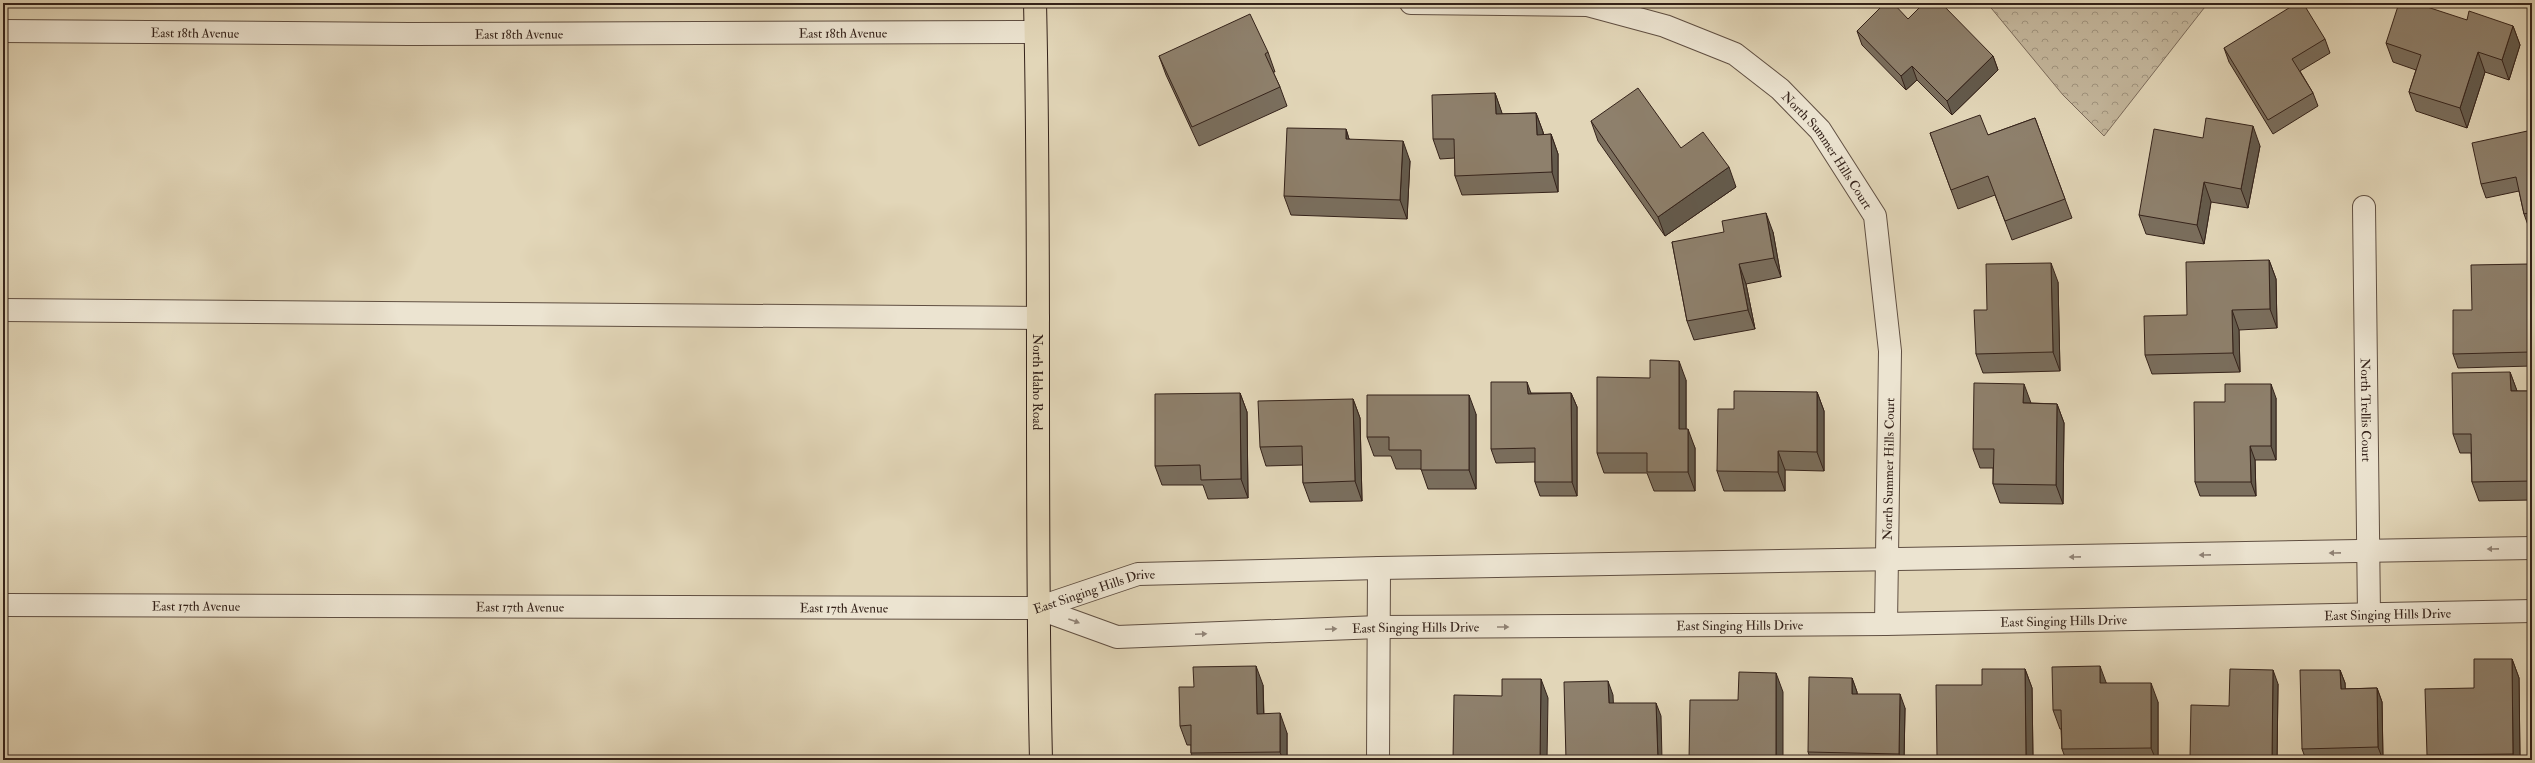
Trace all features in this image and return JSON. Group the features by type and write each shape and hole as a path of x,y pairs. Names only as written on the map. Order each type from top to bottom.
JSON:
{"main road":[{"name":"North Idaho Road","path":"1035,3 1038,318 1037,608 1041,760"}],"street":[{"name":"North Summer Hills Court","path":"1411,3 1587,5 1665,26 1735,54 1780,89 1820,130 1875,216 1890,351 1886,624"},
{"name":"East 18th Avenue","path":"3,31 409,34 1035,32"},
{"name":"North Trellis Court","path":"2364,207 2370,614"},
{"path":"3,310 1038,318"},
{"name":"East Singing Hills Drive","path":"1037,608 1138,574 1378,568 2532,548"},
{"path":"1378,568 1378,760"},
{"name":"East 17th Avenue","path":"3,605 1037,608"},
{"name":"East Singing Hills Drive","path":"1037,608 1117,637 1379,628 1886,624 2532,611"}],"green space":[{"path":"1987,3 2208,3 2104,136 2063,95"}],"building":[{"path":"1885,3 1893,3 1908,19 1924,3 1941,3 1993,56 1947,101 1912,66 1901,76 1857,31"},
{"path":"2297,3 2303,3 2325,39 2292,59 2313,93 2268,120 2224,48"},
{"path":"2399,3 2415,3 2467,20 2469,11 2513,26 2502,60 2478,52 2460,108 2409,92 2421,55 2386,43"},
{"path":"1250,14 1268,52 1265,54 1280,87 1192,127 1159,56"},
{"path":"1638,88 1681,148 1703,132 1729,167 1658,217 1591,121"},
{"path":"1495,93 1496,114 1536,113 1537,135 1551,134 1552,172 1455,176 1454,139 1433,139 1432,95"},
{"path":"1980,115 1988,135 2035,118 2065,199 2005,221 1988,176 1951,190 1930,133"},
{"path":"2206,118 2253,126 2241,189 2204,182 2197,225 2139,215 2154,129 2203,138"},
{"path":"1287,128 1346,129 1346,139 1403,141 1400,200 1284,196"},
{"path":"2532,130 2532,212 2524,214 2516,177 2481,184 2472,143"},
{"path":"1766,213 1774,258 1739,264 1748,310 1687,321 1672,242 1724,232 1722,221"},
{"path":"2269,260 2270,309 2232,310 2233,353 2145,355 2144,316 2187,315 2186,262"},
{"path":"2051,263 2053,352 1976,354 1974,310 1987,310 1986,264"},
{"path":"2529,264 2530,352 2453,354 2453,310 2472,310 2471,265"},
{"path":"1650,360 1679,361 1679,429 1688,429 1688,472 1647,472 1647,453 1597,453 1597,377 1650,378"},
{"path":"2510,372 2511,391 2532,391 2532,481 2472,482 2471,434 2453,434 2452,373"},
{"path":"1491,382 1527,382 1528,394 1571,393 1572,482 1535,482 1535,448 1491,449"},
{"path":"1974,383 2024,384 2023,403 2057,404 2056,485 1993,484 1994,449 1973,449"},
{"path":"2225,384 2271,384 2271,446 2250,446 2251,482 2195,482 2194,402 2225,402"},
{"path":"1734,391 1817,392 1817,452 1778,451 1778,472 1717,471 1718,409 1734,409"},
{"path":"1240,393 1241,479 1201,480 1200,465 1155,466 1155,394"},
{"path":"1367,395 1469,395 1469,470 1421,470 1421,450 1389,450 1389,437 1367,437"},
{"path":"1353,399 1355,481 1303,483 1302,446 1260,447 1258,401"},
{"path":"2474,659 2512,659 2513,754 2427,755 2425,689 2474,688"},
{"path":"1256,666 1257,714 1280,713 1280,752 1191,753 1191,725 1180,726 1179,687 1194,687 1193,667"},
{"path":"2100,666 2100,683 2151,683 2151,748 2062,749 2061,710 2053,710 2052,667"},
{"path":"1982,669 2025,669 2026,756 1937,757 1936,685 1982,685"},
{"path":"2230,669 2273,670 2272,760 2190,758 2191,705 2229,706"},
{"path":"2300,670 2340,670 2341,689 2377,688 2378,747 2302,749"},
{"path":"1739,672 1776,673 1776,760 1689,760 1690,700 1738,700"},
{"path":"1809,677 1852,678 1852,694 1900,694 1899,754 1808,752"},
{"path":"1502,679 1541,679 1540,760 1453,760 1454,695 1502,696"},
{"path":"1608,681 1609,703 1656,703 1658,760 1566,760 1564,682"}]}
